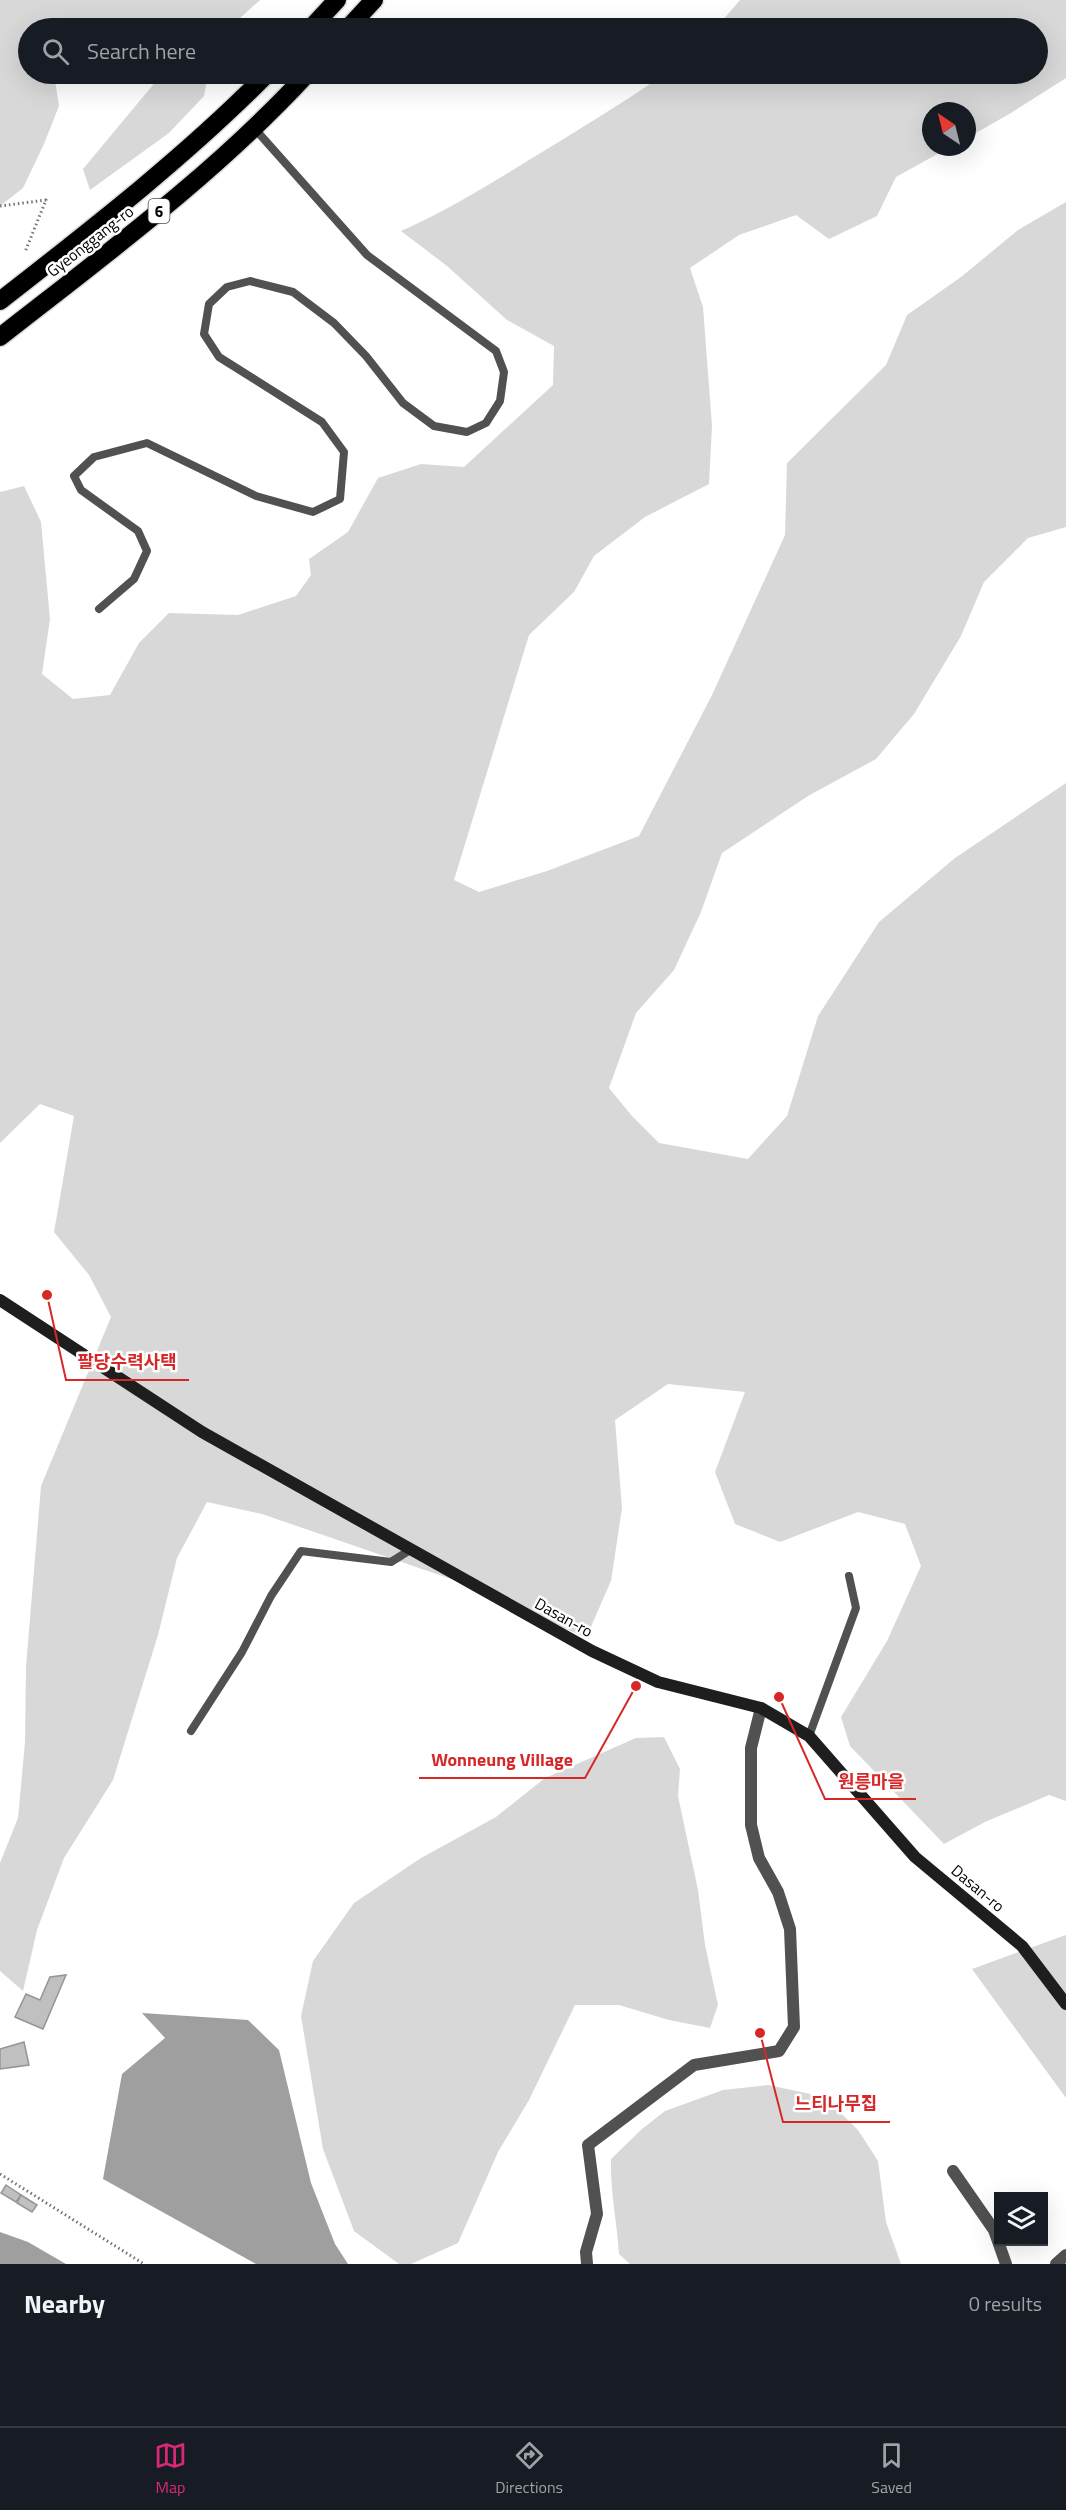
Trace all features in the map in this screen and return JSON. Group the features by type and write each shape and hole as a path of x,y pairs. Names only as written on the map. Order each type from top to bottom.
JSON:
{"highway":[{"path":"320,18 337,0"},
{"path":"357,18 374,0"},
{"name":"Gyeonggang-ro","path":"0,301 155,177 231,111 257,84"},
{"name":"Gyeonggang-ro","path":"0,337 134,233 255,129 298,84"}],"street":[{"name":"Dasan-ro","path":"0,1300 202,1432 592,1652 658,1682 761,1708 809,1736 915,1857 1022,1946 1066,2004"},
{"path":"587,2264 586,2252 597,2214 588,2145 694,2065 779,2051 794,2027 790,1929 778,1892 759,1858 751,1825 751,1748 761,1708"},
{"path":"953,2171 994,2230 1006,2264"},
{"path":"1056,2264 1066,2255"}],"lane":[{"path":"99,609 134,579 147,551 138,531 81,490 74,476 94,456 147,443 256,496 313,512 340,499 344,452 322,422 219,357 204,334 209,304 227,286 250,281 293,292 334,323 366,356 403,403 434,426 468,432 486,423 500,402 504,372 496,351 367,255 255,129"},
{"path":"191,1731 242,1652 271,1596 301,1551 391,1562 410,1550"},
{"path":"809,1736 856,1608 849,1576"}],"path":[{"path":"0,206 46,200 25,252"},
{"path":"0,2174 144,2264"}],"shaded area":[{"path":"0,0 260,0 240,18 18,18 18,84 56,84 59,106 23,188 0,206"},
{"path":"740,0 1066,0 1066,78 976,133 976,102 922,102 922,156 934,156 896,177 877,216 829,239 796,215 739,235 690,268 703,307 712,426 709,484 645,517 594,556 574,592 529,635 454,880 479,892 547,871 639,836 712,695 785,535 787,463 886,365 907,315 961,277 1018,230 1066,202 1066,527 1028,538 984,582 961,636 914,714 876,759 808,796 722,853 701,912 674,970 636,1013 609,1088 632,1116 659,1143 748,1159 787,1116 818,1016 879,922 955,858 1066,783 1066,1801 1049,1795 985,1822 944,1844 850,1746 841,1717 887,1641 921,1566 905,1524 858,1512 780,1542 735,1524 715,1472 745,1392 668,1384 615,1420 622,1508 611,1581 586,1638 483,1590 262,1514 207,1502 177,1558 158,1635 113,1780 64,1858 37,1930 23,1991 0,1971 0,1863 18,1818 25,1742 26,1667 41,1486 111,1317 89,1275 54,1232 74,1116 40,1104 0,1143 0,492 24,486 41,522 50,619 42,674 73,699 110,695 139,643 169,613 238,615 296,596 311,575 309,559 348,532 378,478 421,464 464,467 553,385 554,346 507,320 447,266 401,231 482,189 650,84 1048,84 1048,18 725,18"},
{"path":"154,84 206,84 204,96 169,133 90,190 83,169"},
{"path":"664,1737 680,1769 678,1796 698,1890 705,1945 718,2005 710,2028 669,2020 619,2005 575,2005 529,2100 498,2152 458,2243 411,2264 399,2264 354,2231 323,2149 301,2016 313,1961 354,1903 421,1858 496,1817 545,1778 636,1738"},
{"path":"1066,1935 1066,2098 972,1969"},
{"path":"142,2013 248,2020 279,2050 311,2183 335,2244 348,2264 256,2264 103,2179 122,2074 165,2038"},
{"path":"768,2085 825,2097 858,2130 878,2161 886,2222 901,2264 630,2264 619,2254 611,2159 642,2129 665,2111 723,2090"},
{"path":"0,2232 28,2242 66,2264 0,2264"}],"building":[{"path":"66,1975 43,2029 15,2017 26,1994 40,2000 50,1977"},
{"path":"24,2042 29,2065 0,2069 0,2049"},
{"path":"6,2185 21,2195 16,2202 1,2193"},
{"path":"21,2195 37,2205 32,2212 17,2203"}],"place":[{"name":"팔당수력사택","path":"47,1295"},
{"name":"Wonneung Village","path":"636,1686"},
{"name":"원릉마을","path":"779,1697"},
{"name":"느티나무집","path":"760,2033"}]}
